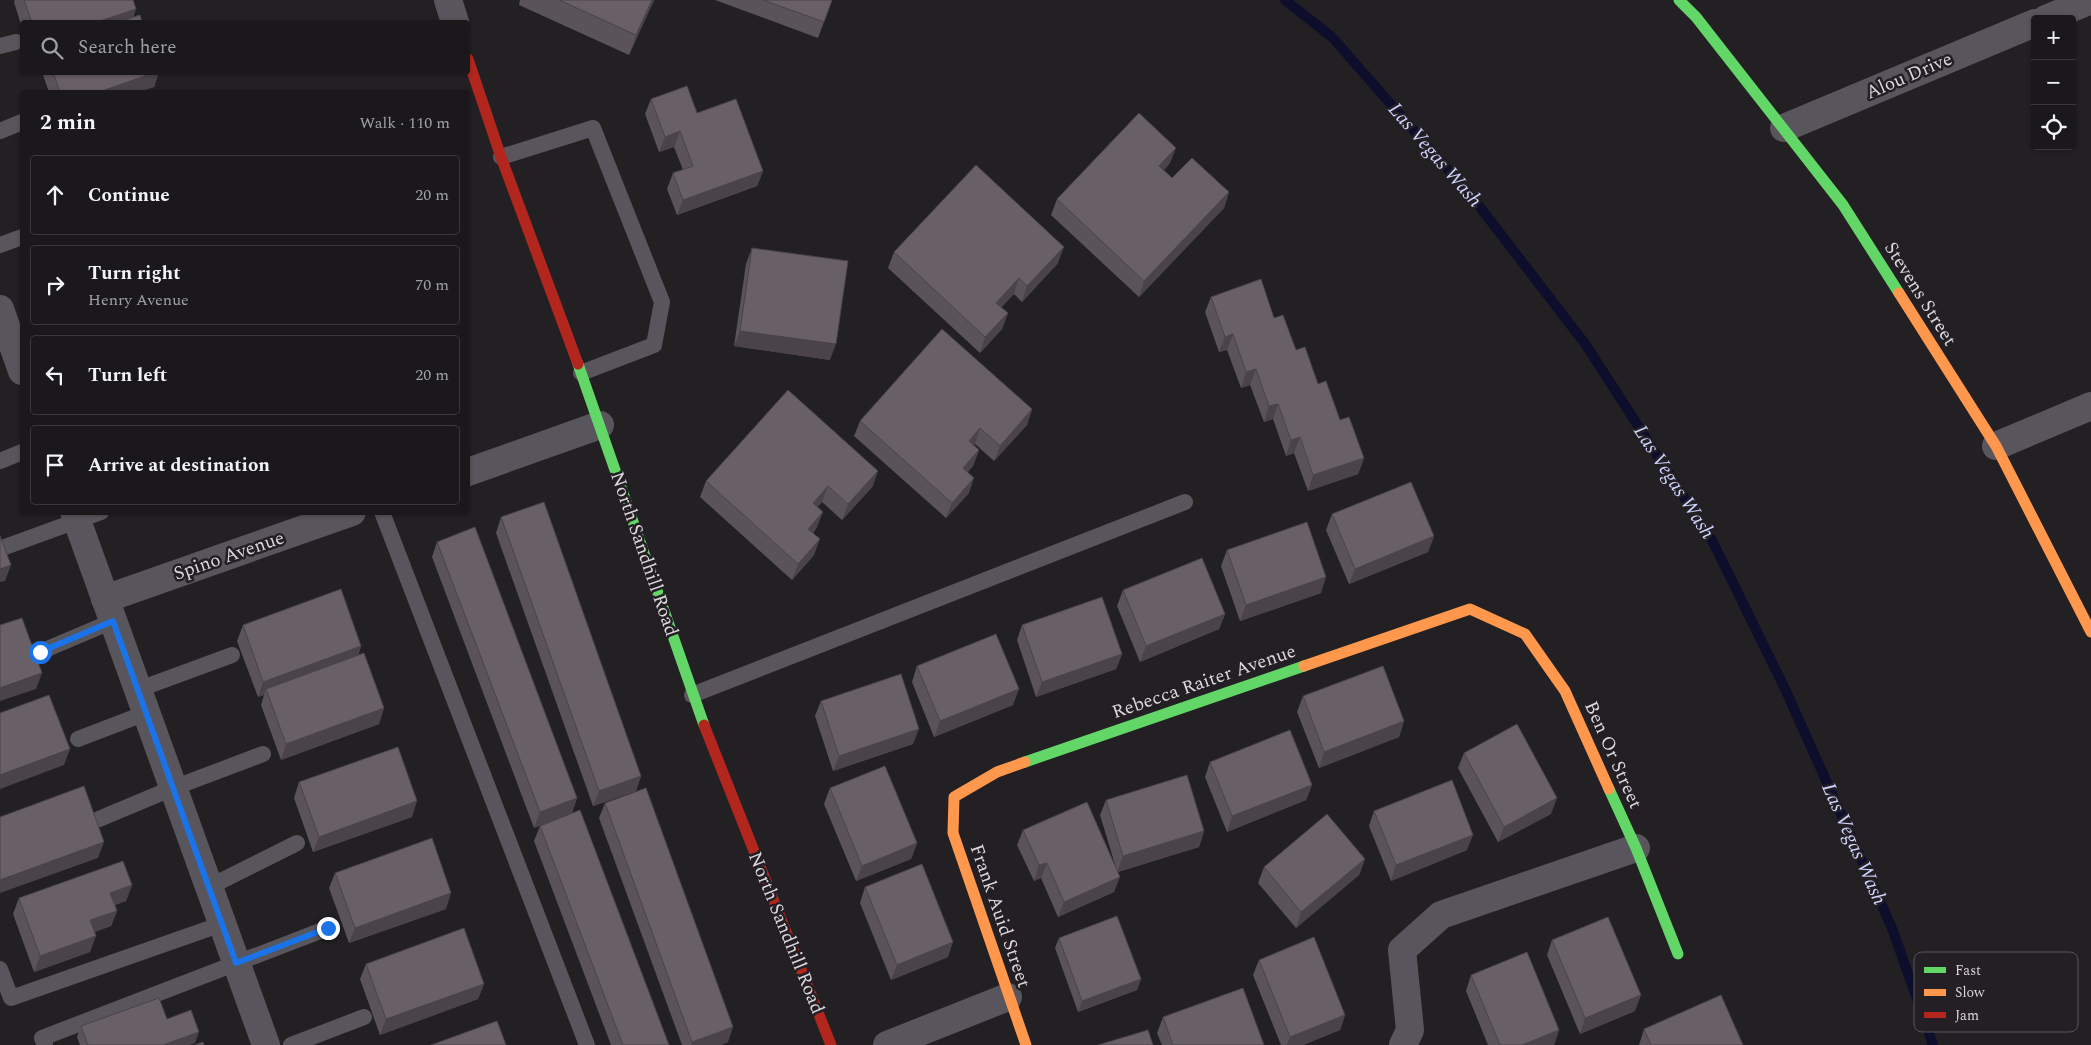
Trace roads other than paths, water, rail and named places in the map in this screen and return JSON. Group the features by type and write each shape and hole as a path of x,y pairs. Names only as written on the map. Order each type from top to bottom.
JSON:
{"street":[{"path":"448,0 454,20"},
{"name":"Stevens Street","path":"1680,0 1784,128 1843,205 1996,446 2091,632"},
{"path":"2055,15 2091,0"},
{"name":"Alou Drive","path":"1784,128 2031,26"},
{"name":"North Sandhill Road","path":"470,64 500,156 600,425 692,694 831,1045"},
{"path":"0,309 20,365"},
{"path":"1996,446 2091,406"},
{"path":"470,471 600,425"},
{"path":"84,515 109,610 266,1045"},
{"name":"Spino Avenue","path":"109,610 345,515"},
{"name":"Rebecca Raiter Avenue","path":"954,796 997,772 1470,609"},
{"name":"Ben Or Street","path":"1470,609 1525,634 1565,691 1636,848 1678,954"},
{"name":"Frank Auid Street","path":"954,796 953,833 1026,1045"},
{"path":"1403,1045 1410,1030 1402,950 1440,915 1636,848"},
{"path":"887,1045 1008,997"}],"lane":[{"path":"0,131 20,123"},
{"path":"500,156 593,128 662,302 654,345 581,373"},
{"path":"0,245 20,238"},
{"path":"0,461 20,453"},
{"path":"692,694 1185,502"},
{"path":"5,547 84,515"},
{"path":"383,515 586,1045"},
{"path":"40,652 109,610"},
{"path":"78,739 142,702 232,655"},
{"path":"99,819 173,788 263,754"},
{"path":"209,887 297,843"},
{"path":"0,969 11,998 222,924"},
{"path":"45,1045 42,1038 328,928"},
{"path":"291,1045 364,1017"}],"waterway":[{"name":"Las Vegas Wash","path":"1285,0 1332,37 1473,198 1586,345 1713,542 1786,691 1892,928 1914,991"},
{"name":"Las Vegas Wash","path":"1928,1032 1933,1045"}]}
